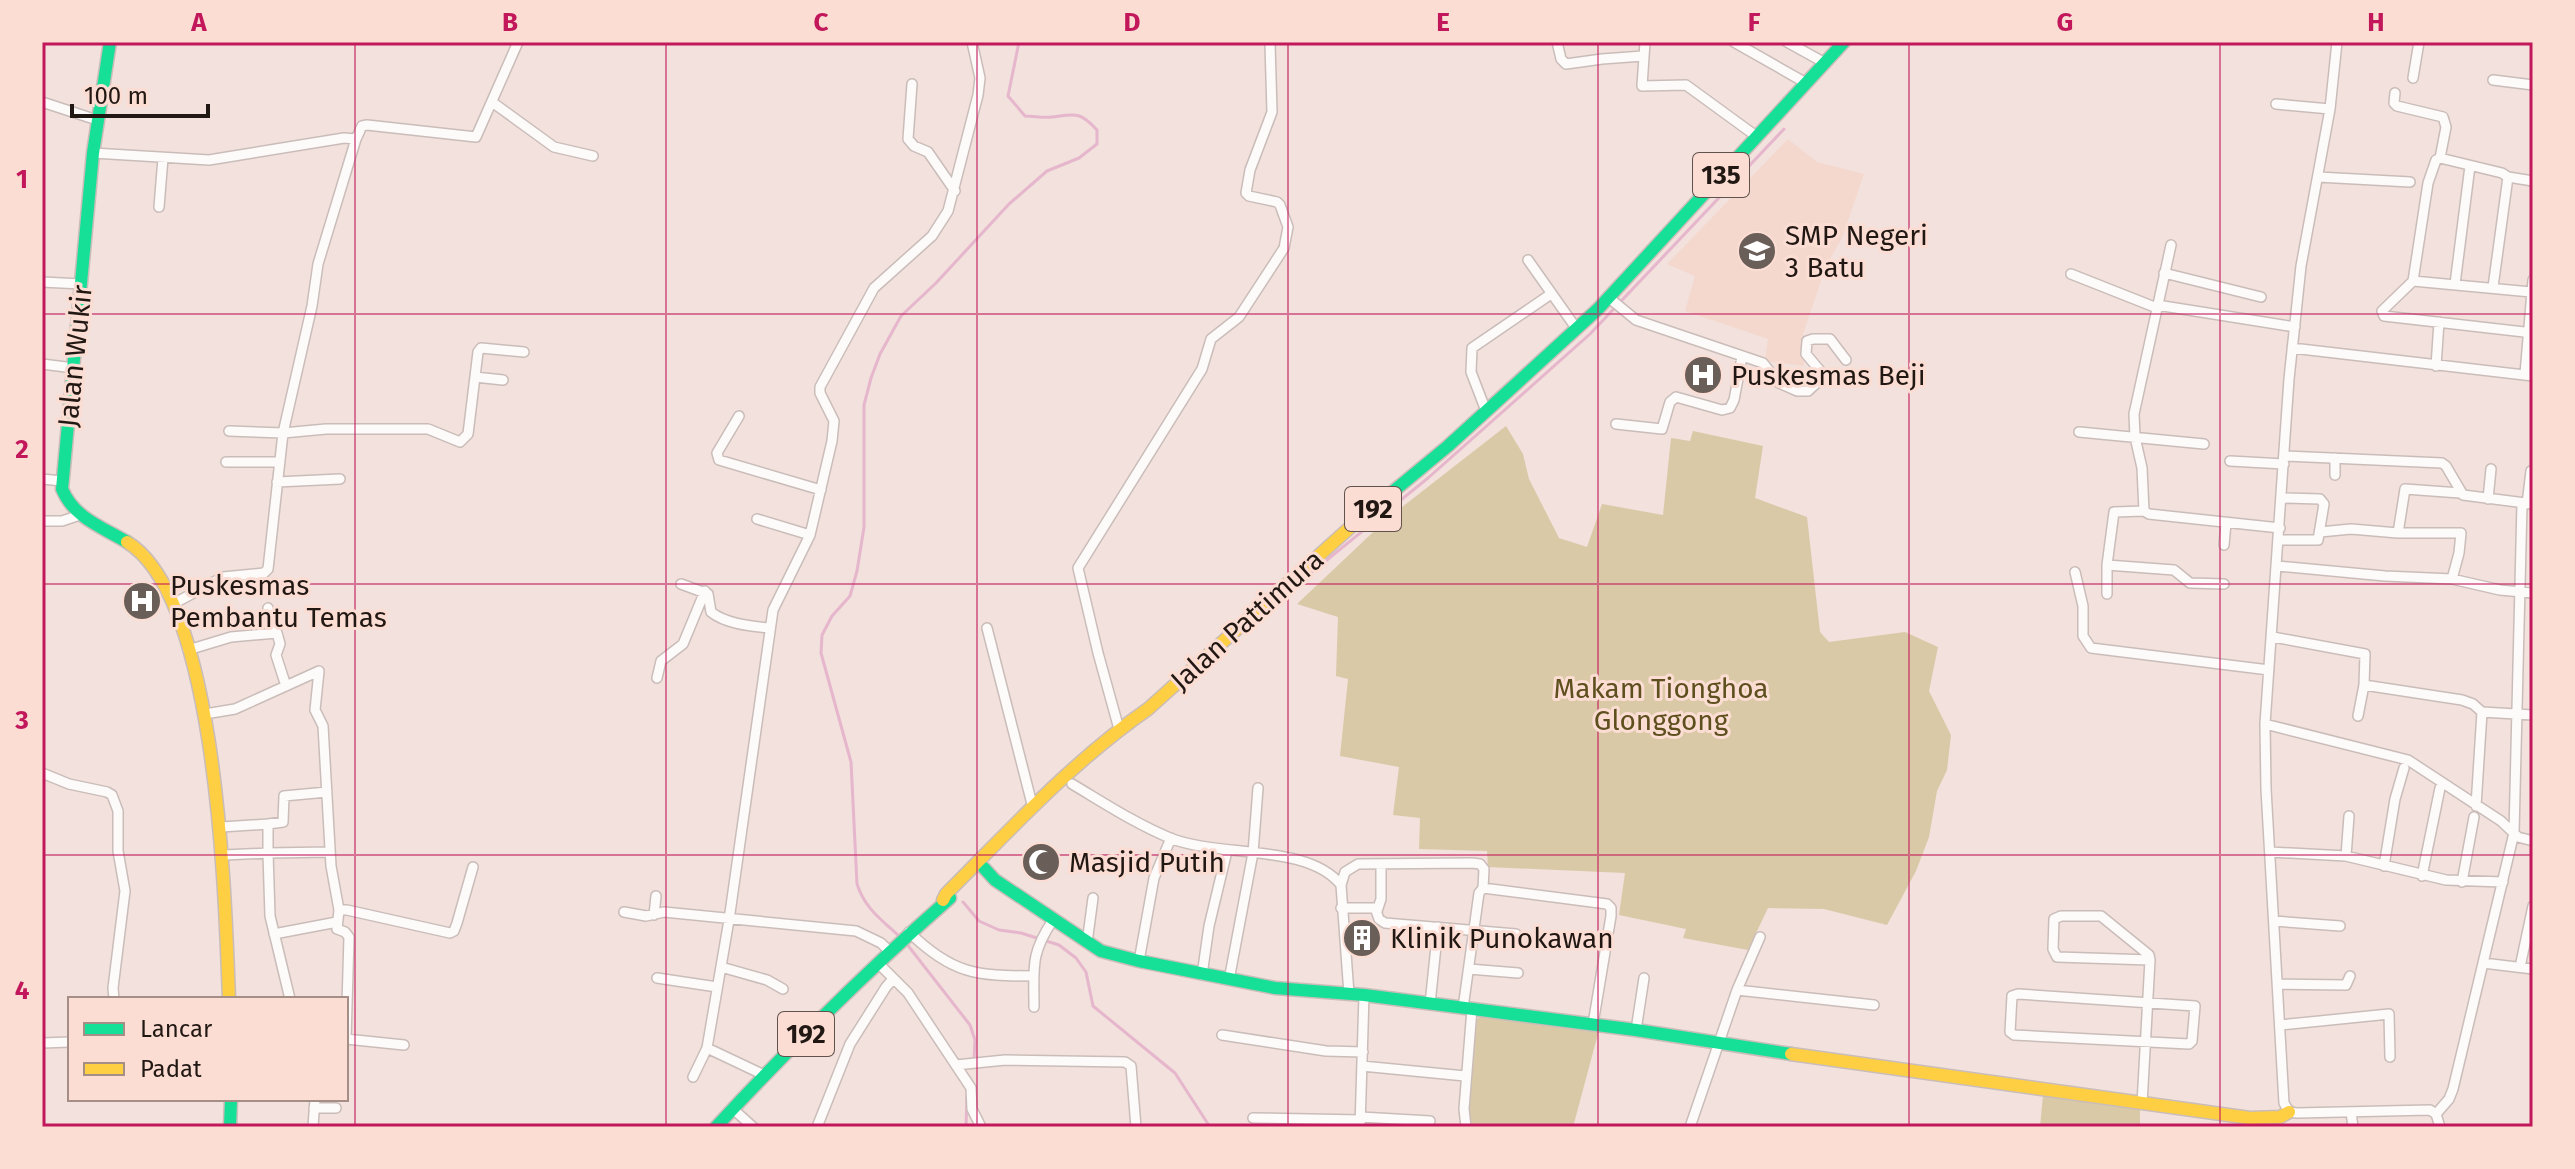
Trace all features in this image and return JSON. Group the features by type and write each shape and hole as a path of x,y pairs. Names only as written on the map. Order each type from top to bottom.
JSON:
{"street":[{"name":"Jalan Wukir","path":"62,481 93,153 110,42"},
{"path":"173,604 223,577 264,573 268,569 283,433 312,306 318,264 362,126 476,137 518,42"},
{"path":"693,1077 707,1048 729,920 769,628 778,596 810,535 832,441 834,421 820,393 822,381 870,295 932,236 948,211 978,95 980,78 972,42"},
{"path":"1557,42 1561,59 1566,64 1643,56"},
{"path":"1645,42 1642,86 1686,85 1756,136"},
{"path":"1734,42 1806,83"},
{"path":"1787,42 1825,63"},
{"name":"135","path":"1598,309 1615,302 1756,136 1844,42"},
{"path":"2289,1112 2284,1103 2265,724 2292,348 2303,253 2330,109 2337,42"},
{"path":"2413,78 2419,42"},
{"path":"1119,729 1078,568 1202,369 1211,339 1239,317 1284,248 1288,227 1280,205 1246,193 1250,170 1272,112 1270,44"},
{"path":"2493,80 2533,85"},
{"path":"912,84 908,139 914,146 928,152 955,191"},
{"path":"2395,93 2394,103 2397,106 2443,117 2446,127 2440,158 2436,160 2428,183 2413,281 2384,308 2384,316 2531,333"},
{"path":"42,102 97,120"},
{"path":"492,102 554,147 593,156"},
{"path":"2276,104 2330,109"},
{"path":"93,153 209,160 344,138 356,139"},
{"path":"159,207 163,158"},
{"path":"2440,158 2533,181"},
{"path":"2455,284 2470,166"},
{"path":"2318,177 2410,182"},
{"path":"2493,287 2508,177"},
{"path":"2144,511 2142,468 2134,414 2171,245"},
{"path":"1528,260 1576,328"},
{"path":"2164,273 2261,297"},
{"path":"2071,274 2157,306 2295,327"},
{"path":"2292,348 2529,375 2533,280"},
{"path":"2413,281 2531,292"},
{"path":"42,282 82,284"},
{"path":"1486,411 1471,372 1472,348 1551,294"},
{"path":"1615,302 1647,325 1764,364 1779,383 1805,392 1820,382 1822,376 1806,354 1807,341 1830,339 1846,360"},
{"name":"Jalan Pattimura","path":"943,900 1033,808 1119,729 1148,709 1348,529 1448,446 1598,309"},
{"path":"2436,366 2439,322"},
{"path":"229,431 283,433 326,429 428,429 460,442 468,434 476,359 481,348 524,352"},
{"path":"1616,424 1662,429 1670,402 1676,397 1722,410 1730,408 1742,357"},
{"path":"42,364 74,368"},
{"path":"475,377 503,380"},
{"path":"739,416 717,453 719,460 821,490"},
{"path":"2079,432 2204,444"},
{"path":"2335,458 2335,475"},
{"path":"2230,461 2335,458 2444,464 2460,493"},
{"path":"226,462 279,462"},
{"path":"2488,499 2491,469"},
{"path":"2436,1114 2453,1089 2514,833 2518,592 2531,471"},
{"path":"42,479 62,481 64,498 80,515 139,549 173,604 205,714 224,855 229,997"},
{"path":"277,482 340,479"},
{"path":"2398,533 2405,489 2460,493 2528,504"},
{"path":"2279,540 2318,540 2324,504 2322,500 2282,498"},
{"path":"2107,594 2107,565 2114,512 2144,511 2280,528"},
{"path":"42,521 62,521 80,515"},
{"path":"757,519 810,535"},
{"path":"2224,545 2226,523"},
{"path":"2320,532 2351,529 2461,533 2452,579"},
{"path":"2107,565 2174,570 2190,583 2224,584"},
{"path":"2277,566 2452,579 2500,590 2533,593"},
{"path":"2075,572 2083,606 2083,636 2091,648 2269,670"},
{"path":"681,584 705,591 712,614 746,625 769,628"},
{"path":"657,678 661,661 683,644 705,591"},
{"path":"268,608 281,646 276,655 286,686"},
{"path":"987,628 1033,808"},
{"path":"188,650 231,637 277,633"},
{"path":"2273,637 2365,654 2364,685 2358,716"},
{"path":"205,714 235,709 319,671 315,710 323,726 330,852 339,910 338,931 345,932 349,937 347,997"},
{"path":"2364,685 2462,700 2482,712 2533,715"},
{"name":"Jalan Pattimura","path":"716,1127 764,1075 887,976 900,941 943,900 989,874 1072,784 1144,718 1148,709"},
{"path":"2476,806 2482,712"},
{"path":"2265,724 2408,760 2518,837 2533,841"},
{"path":"2384,866 2395,799 2404,768"},
{"path":"42,773 69,784 107,792 112,795 118,811 118,851 125,891 114,997"},
{"path":"1072,784 1171,838 1227,851 1288,856 1330,875 1341,885"},
{"path":"1229,980 1253,853 1258,788"},
{"path":"2422,876 2440,788"},
{"path":"221,827 283,822 284,796 327,792"},
{"path":"2346,856 2349,816"},
{"path":"2462,882 2474,817"},
{"path":"268,824 270,916 290,997"},
{"path":"1139,961 1154,878 1171,838"},
{"path":"1202,975 1209,926 1227,851"},
{"path":"224,855 330,852"},
{"path":"2270,852 2346,856 2422,876 2462,882 2503,882"},
{"path":"1381,864 1381,899 1377,911 1379,919 1385,923 1516,934"},
{"path":"1349,994 1341,885 1345,872 1351,866 1480,864 1484,869 1483,888 1479,893 1469,969 1466,1127"},
{"path":"339,910 450,933 457,923 473,867"},
{"path":"989,874 1087,943 1112,955 1229,980 1275,988 1364,995 1593,1024 1865,1066 2250,1118 2280,1117 2289,1112 2430,1110 2436,1114 2440,1127"},
{"path":"1483,888 1610,906 1611,916 1593,1024"},
{"path":"654,915 656,896"},
{"path":"1087,943 1093,898"},
{"path":"2520,967 2533,906"},
{"path":"1341,908 1371,907 1377,911"},
{"path":"624,912 641,916 664,912 859,932 881,943 900,941 960,969 996,976 1034,976"},
{"path":"2142,1104 2149,1001 2150,960 2146,951 2101,916 2061,916 2054,919 2053,949 2057,957 2150,960"},
{"path":"1034,1007 1034,956 1039,941 1053,920"},
{"path":"2274,921 2340,926"},
{"path":"274,934 337,922"},
{"path":"1430,1004 1438,927"},
{"path":"1690,1127 1737,990 1760,937"},
{"path":"2483,963 2533,969"},
{"path":"721,967 767,980 783,989"},
{"path":"1469,969 1518,973"},
{"path":"817,1127 850,1044 887,976 908,993 969,1084 972,1109 981,1127"},
{"path":"2277,984 2346,985 2350,976"},
{"path":"657,978 717,987"},
{"path":"1636,1030 1644,978"},
{"path":"1737,990 1874,1005"},
{"path":"1361,1121 1364,995"},
{"path":"2012,996 2149,1001 2197,1008 2191,1043 2146,1043 2011,1034 2012,996"},
{"path":"2280,1025 2389,1014 2390,1057"},
{"path":"1222,1035 1326,1051 1363,1052"},
{"path":"348,1039 404,1045"},
{"path":"42,1043 68,1042"},
{"path":"707,1048 764,1075"},
{"path":"956,1065 974,1062 1125,1062 1131,1066 1136,1127"},
{"path":"1362,1066 1465,1076"},
{"path":"230,1127 231,1101"},
{"path":"313,1127 314,1103 336,1108"},
{"path":"733,1109 753,1127"},
{"path":"2351,1112 2353,1127"},
{"path":"1253,1118 1430,1121"}],"shaded area":[{"name":"SMP Negeri 3 Batu","path":"1788,139 1817,162 1864,174 1842,238 1826,266 1803,334 1804,366 1765,361 1768,339 1685,311 1695,276 1667,264"}],"green space":[{"name":"Makam Tionghoa Glonggong","path":"1506,426 1523,454 1529,479 1559,538 1587,547 1602,504 1663,515 1671,438 1690,441 1693,431 1763,446 1755,498 1807,517 1820,632 1829,642 1905,632 1938,647 1929,691 1951,735 1947,770 1937,791 1929,837 1916,871 1887,925 1824,909 1768,908 1748,950 1683,938 1686,929 1619,915 1625,873 1488,867 1487,851 1419,849 1420,818 1393,815 1399,767 1340,756 1348,679 1336,676 1338,617 1297,604 1388,518"},
{"path":"1481,1016 1599,1030 1573,1127 1469,1127 1467,1091 1476,1020"},
{"path":"2043,1095 2140,1107 2140,1127 2040,1127"}],"waterway":[{"path":"900,937 869,907 857,884 851,762 821,653 822,635 832,616 850,596 857,571 864,527 864,405 880,354 901,316 1009,204 1047,171 1079,158 1097,144 1097,130 1081,117 1025,116 1008,96 1019,42"},
{"path":"1312,572 1428,478 1590,334 1784,129"},
{"path":"963,902 979,921 999,930 1021,933 1059,945 1076,958 1086,972 1093,1006 1175,1073 1210,1127"},
{"path":"906,943 970,1025 975,1040 974,1060"},
{"path":"966,1127 967,1095"}],"traffic: fast":[{"path":"110,42 93,153 62,489 81,515 127,542"},
{"path":"1355,523 1448,446 1598,309 1844,42"},
{"path":"984,868 995,880 1101,951 1139,961 1275,988 1364,995 1636,1030 1791,1054"},
{"path":"716,1127 830,1010 950,898"},
{"path":"230,1127 231,1101"}],"traffic: slow":[{"path":"943,900 994,845 1068,774 1148,709 1355,523"},
{"path":"127,542 157,574 181,623 198,685 211,754 219,825 229,997"},
{"path":"1791,1054 2250,1118 2280,1117 2289,1112"}],"place":[{"name":"SMP Negeri 3 Batu","path":"1757,251"},
{"name":"Puskesmas Beji","path":"1703,375"},
{"name":"Puskesmas Pembantu Temas","path":"142,601"},
{"name":"Masjid Putih","path":"1041,862"},
{"name":"Klinik Punokawan","path":"1362,938"}]}
